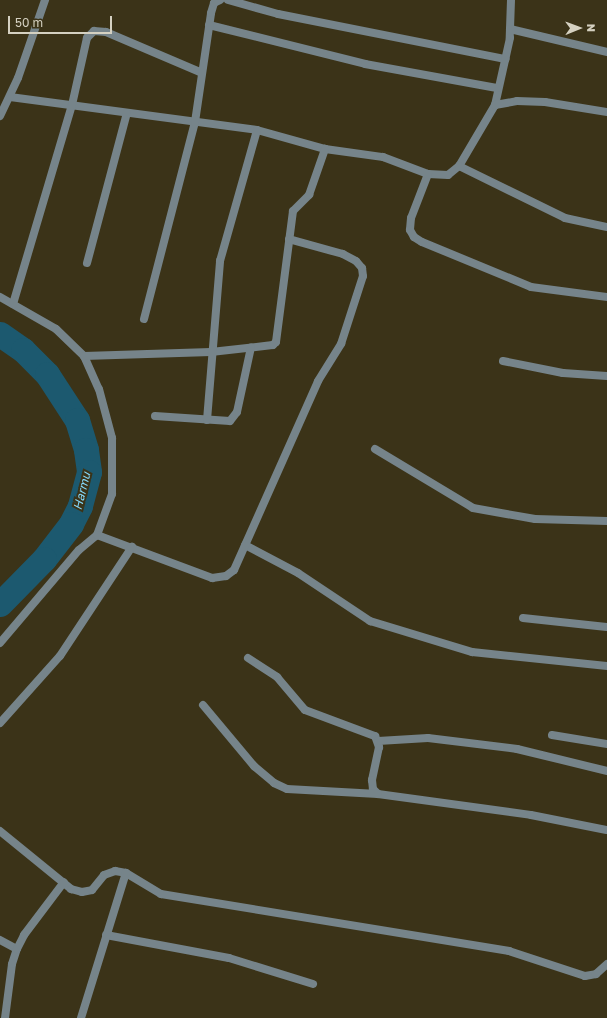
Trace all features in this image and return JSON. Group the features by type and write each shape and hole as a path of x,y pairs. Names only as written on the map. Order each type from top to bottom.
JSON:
{"street":[{"path":"0,116 10,97 45,0"},
{"path":"144,320 195,122 209,25 214,3 220,0"},
{"path":"228,0 278,14 506,59"},
{"path":"10,97 257,130 325,149 383,157 428,174 448,175 459,166 495,105 497,88 506,59 510,29 511,0"},
{"path":"209,25 365,64 497,88"},
{"path":"510,29 607,52"},
{"path":"13,304 72,105 87,38 94,31 106,32 202,74"},
{"path":"495,105 517,101 552,102 607,112"},
{"path":"87,263 127,113"},
{"path":"207,420 211,352 220,261 257,130"},
{"path":"84,356 211,352 273,345 278,338 292,211 309,194 325,149"},
{"path":"459,166 566,218 607,227"},
{"path":"428,174 411,218 410,230 414,237 531,287 607,297"},
{"path":"98,535 212,578 226,576 234,570 318,381 342,344 363,276 362,268 356,261 343,254 289,239"},
{"path":"0,297 56,329 84,356 99,389 112,438 112,494 98,535 79,550 0,643"},
{"path":"155,416 230,421 234,417 251,347"},
{"path":"503,361 563,373 607,376"},
{"path":"375,448 473,508 535,519 607,520"},
{"path":"245,545 298,573 348,609 370,620 472,652 607,666"},
{"path":"0,723 60,656 132,547"},
{"path":"523,618 607,628"},
{"path":"248,658 277,677 305,710 375,736 379,747 372,780 373,789 378,794"},
{"path":"203,705 254,766 274,783 287,789 378,794 531,815 607,830"},
{"path":"552,735 607,744"},
{"path":"378,741 428,738 517,748 607,771"},
{"path":"0,831 64,882 82,892 92,890 104,875 115,871 126,873 147,888 161,894 509,951 585,976 596,974 607,964"},
{"path":"81,1018 126,873"},
{"path":"5,1018 12,964 17,949 24,935 64,882"},
{"path":"106,936 224,957 313,984"},
{"path":"0,940 17,949"}],"waterway":[{"name":"Harmu","path":"0,334 23,350 47,374 77,420 86,450 89,472 80,506 71,524 44,559 0,604"}]}
